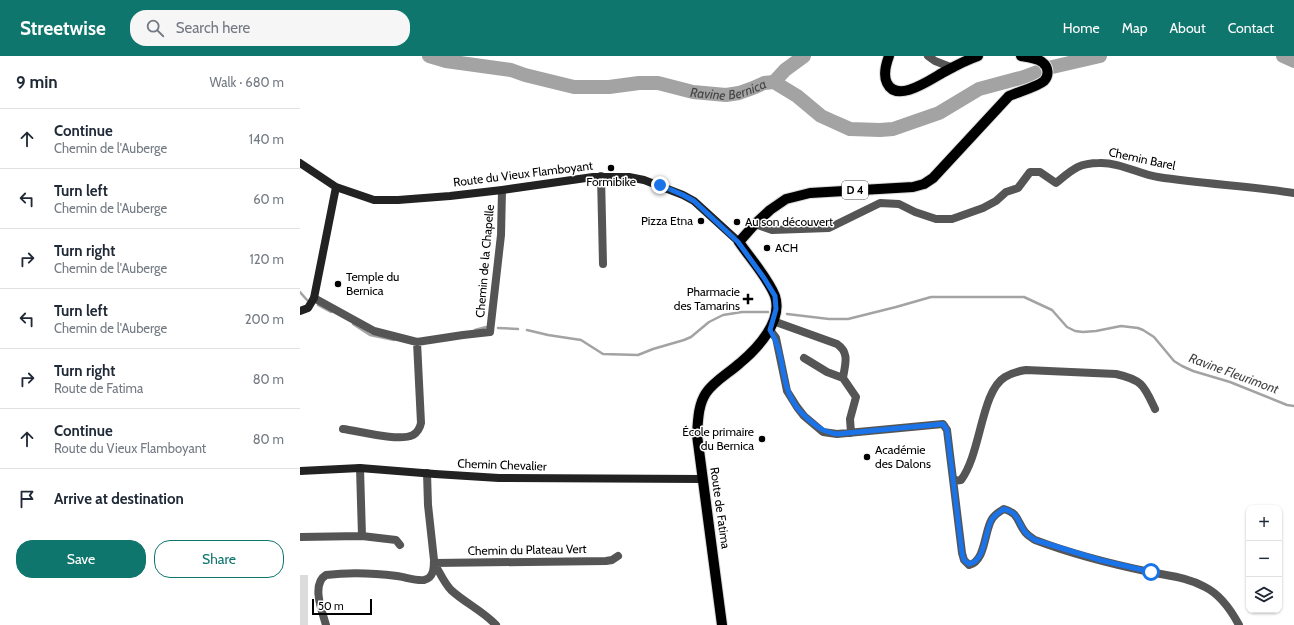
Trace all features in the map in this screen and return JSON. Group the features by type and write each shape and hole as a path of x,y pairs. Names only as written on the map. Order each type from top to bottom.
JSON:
{"main road":[{"path":"889,56 884,76 885,81 889,87 898,91 906,91 926,83 978,56"},
{"name":"D 4","path":"738,242 770,210 786,199 810,193 913,187 924,184 933,178 1009,96 1044,81 1048,72 1042,62 1021,56"},
{"path":"738,242 775,296 776,309 771,325"},
{"name":"Route de Fatima","path":"722,625 703,479 698,435 698,418 701,403 706,393 713,385 742,362 758,345 771,325"}],"street":[{"path":"928,56 935,62 953,68"},
{"name":"Chemin Barel","path":"755,224 772,230 829,228 880,203 899,204 915,212 936,219 952,218 984,208 996,201 1006,192 1018,188 1030,172 1040,172 1056,183 1075,168 1101,162 1157,177 1294,193"},
{"name":"Route du Vieux Flamboyant","path":"300,164 336,187 374,200 443,197 601,176 629,177 644,180 683,195 694,201 738,242"},
{"path":"601,176 603,264"},
{"path":"300,311 308,308 314,298 336,187"},
{"name":"Chemin de la Chapelle","path":"314,298 374,330 417,342 463,334 490,332 501,235 502,190"},
{"path":"843,378 845,353 837,344 791,328 771,325 776,338 787,391 796,407 823,432 837,434 943,424 947,430 962,553 964,560 969,564 973,564 982,550 991,521 996,514 1004,509 1012,511 1026,534 1035,540 1100,560 1175,576 1206,587 1223,600 1239,625"},
{"path":"343,428 399,438 413,435 419,430 421,423 417,342"},
{"path":"804,358 827,372 843,378 856,396 850,419 851,433"},
{"path":"954,481 961,480 967,472 992,392 999,382 1005,377 1014,373 1026,370 1116,374 1140,383 1146,390 1155,409"},
{"path":"360,468 362,536"},
{"name":"Chemin Chevalier","path":"300,471 360,468 499,478 703,479"},
{"path":"326,625 318,591 318,584 321,578 326,575 362,573 396,575 424,580 429,578 432,574 434,563 428,505 427,473"},
{"path":"300,537 362,536 396,540 400,545"},
{"name":"Chemin du Plateau Vert","path":"434,563 606,561 612,560 618,556"},
{"path":"434,563 450,588 461,598 482,611 496,625"}],"shaded area":[{"path":"300,575 308,575 308,625 300,625"}],"waterway":[{"name":"Ravine Bernica","path":"429,56 446,61 511,70 574,87 609,87 639,83 658,83 693,92 726,95 739,93 764,83 774,82 797,96 821,116 832,121 850,129 880,130 893,129 939,113 979,89 1024,77 1048,68 1100,56"},
{"path":"774,82 785,70 804,56"},
{"name":"Ravine Bernica","path":"1283,56 1294,61"},
{"name":"Ravine Fleurimont","path":"300,292 307,300"},
{"name":"Ravine Fleurimont","path":"787,314 829,319 848,319 931,297 1024,297 1052,310 1067,327 1075,331 1096,331 1121,326 1143,330 1154,337 1174,361 1182,366 1193,371 1230,382 1287,405 1294,406"},
{"name":"Ravine Fleurimont","path":"318,305 331,312"},
{"name":"Ravine Fleurimont","path":"527,330 581,340 603,354 638,355 691,337 709,322 723,315 742,312 768,312"},
{"name":"Ravine Fleurimont","path":"353,324 370,335 394,340"},
{"name":"Ravine Fleurimont","path":"475,330 486,327"},
{"name":"Ravine Fleurimont","path":"498,328 518,329"}],"place":[{"name":"Formibike","path":"611,168"},
{"name":"Pizza Etna","path":"701,221"},
{"name":"Au son découvert","path":"737,222"},
{"name":"ACH","path":"767,248"},
{"name":"Temple du Bernica","path":"338,284"},
{"name":"Pharmacie des Tamarins","path":"748,299"},
{"name":"École primaire du Bernica","path":"762,439"},
{"name":"Académie des Dalons","path":"867,457"}],"route":[{"path":"660,185 694,201 703,209 738,242 770,287 775,296 776,309 770,330 776,338 787,391 796,407 804,416 823,432 837,434 943,424 947,430 962,553 964,560 969,564 973,564 982,550 991,521 996,514 1004,509 1012,511 1026,534 1035,540 1050,546 1100,560 1151,572"}]}
